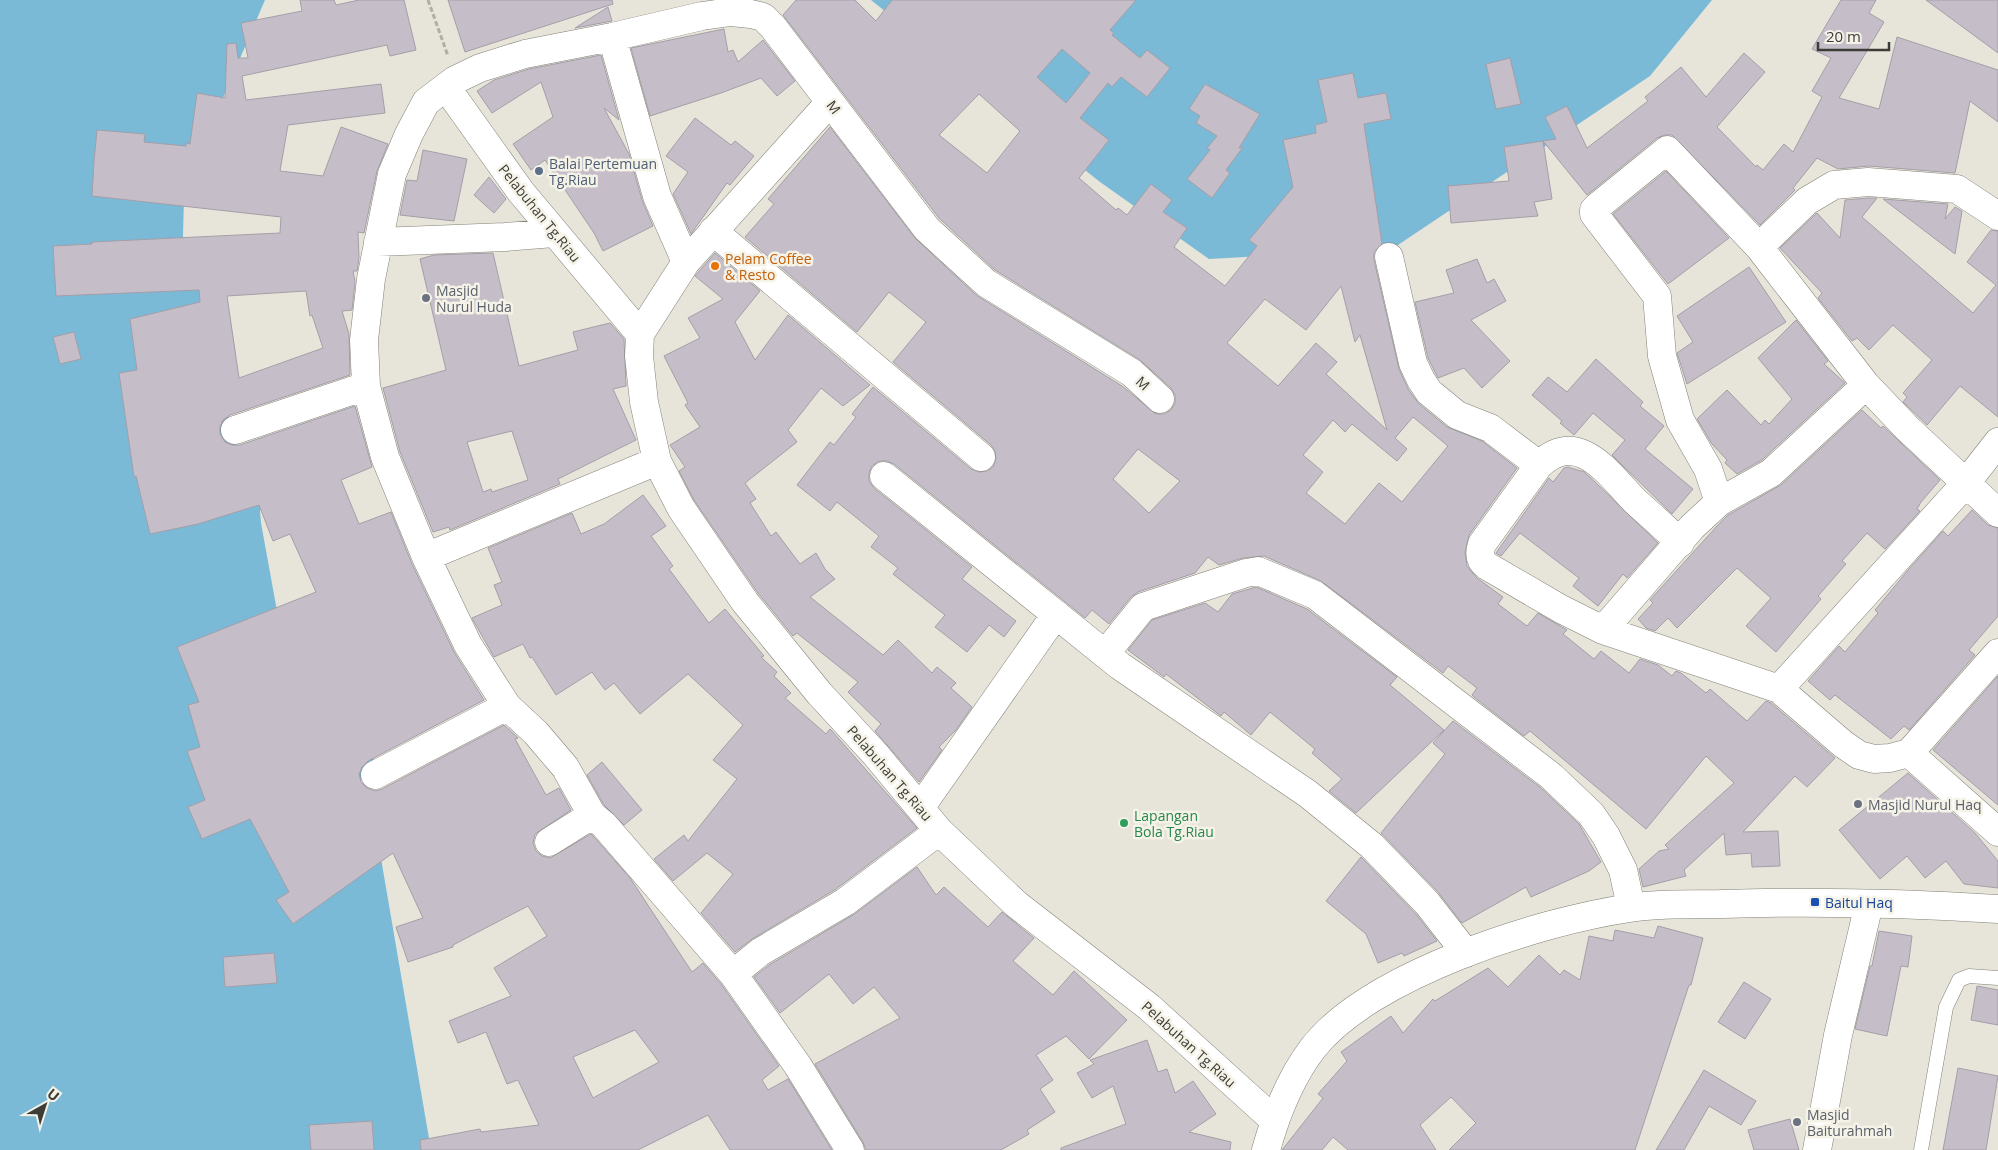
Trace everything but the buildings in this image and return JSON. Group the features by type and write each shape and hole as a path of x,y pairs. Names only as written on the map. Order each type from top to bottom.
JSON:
{"street":[{"name":"M","path":"850,1150 798,1066 733,974 604,824 592,815 565,767 536,733 507,706 468,646 426,557 385,457 366,386 364,340 371,279 392,174 409,134 426,102 450,84 480,68 525,54 612,37 702,16 731,12 763,17 773,27 927,229 948,250 986,283 1132,373 1160,399"},
{"path":"612,37 657,196 686,262"},
{"name":"Pelabuhan Tg.Riau","path":"450,84 521,192 640,334 639,356 644,402 657,460 681,508 745,602 819,693 876,755 939,830 1016,904 1149,1007 1274,1120"},
{"path":"640,334 686,262 830,102"},
{"path":"1719,502 1708,470 1680,420 1662,356 1657,296 1595,217 1594,210 1667,150 1758,247 1866,385 1907,428 1998,513"},
{"path":"1758,247 1807,201 1834,185 1868,182 1957,189 1998,216"},
{"path":"713,231 981,457"},
{"path":"378,242 554,233"},
{"path":"1389,257 1413,362 1421,380 1430,392 1457,415 1490,428 1539,465"},
{"path":"1603,630 1692,527 1719,502 1771,473 1866,385"},
{"path":"235,430 366,386"},
{"path":"1779,688 1966,482 1998,442"},
{"path":"1680,543 1635,500 1607,468 1580,452 1560,453 1546,459 1539,465 1482,544 1479,552 1482,562 1561,609 1603,630 1779,688 1842,744 1859,755 1874,759 1890,758 1909,753 1998,653"},
{"path":"426,557 657,460"},
{"path":"884,476 1105,654 1308,794 1372,846 1427,903 1466,953"},
{"path":"1105,654 1143,607 1246,573 1258,571 1315,595 1510,742 1551,776 1591,814 1606,836 1623,870 1631,907"},
{"path":"920,808 1056,614"},
{"path":"375,775 507,706"},
{"path":"1909,753 1998,832"},
{"path":"549,842 592,815"},
{"path":"733,974 760,952 845,902 939,830"},
{"path":"1266,1150 1274,1120 1290,1086 1313,1048 1340,1021 1387,989 1466,953 1578,918 1631,907 1801,901 1998,909"},
{"path":"1817,1150 1838,1035 1868,904"}],"lane":[{"path":"1921,1150 1946,1007 1959,980 1969,976 1998,978"}],"path":[{"path":"428,0 450,84"}],"water":[{"path":"0,0 265,0 211,126 184,197 183,235 185,272 221,281 229,312 236,356 220,366 232,438 265,501 260,511 261,523 279,622 359,725 374,760 353,792 378,841 431,1150 0,1150"},
{"path":"871,0 1712,0 1650,76 1392,249 1209,259 1100,182"}],"place":[{"name":"Balai Pertemuan Tg.Riau","path":"539,171"},
{"name":"Pelam Coffee & Resto","path":"715,266"},
{"name":"Masjid Nurul Huda","path":"426,298"},
{"name":"Masjid Nurul Haq","path":"1858,804"},
{"name":"Lapangan Bola Tg.Riau","path":"1124,823"},
{"name":"Baitul Haq","path":"1815,902"},
{"name":"Masjid Baiturahmah","path":"1797,1122"}]}
